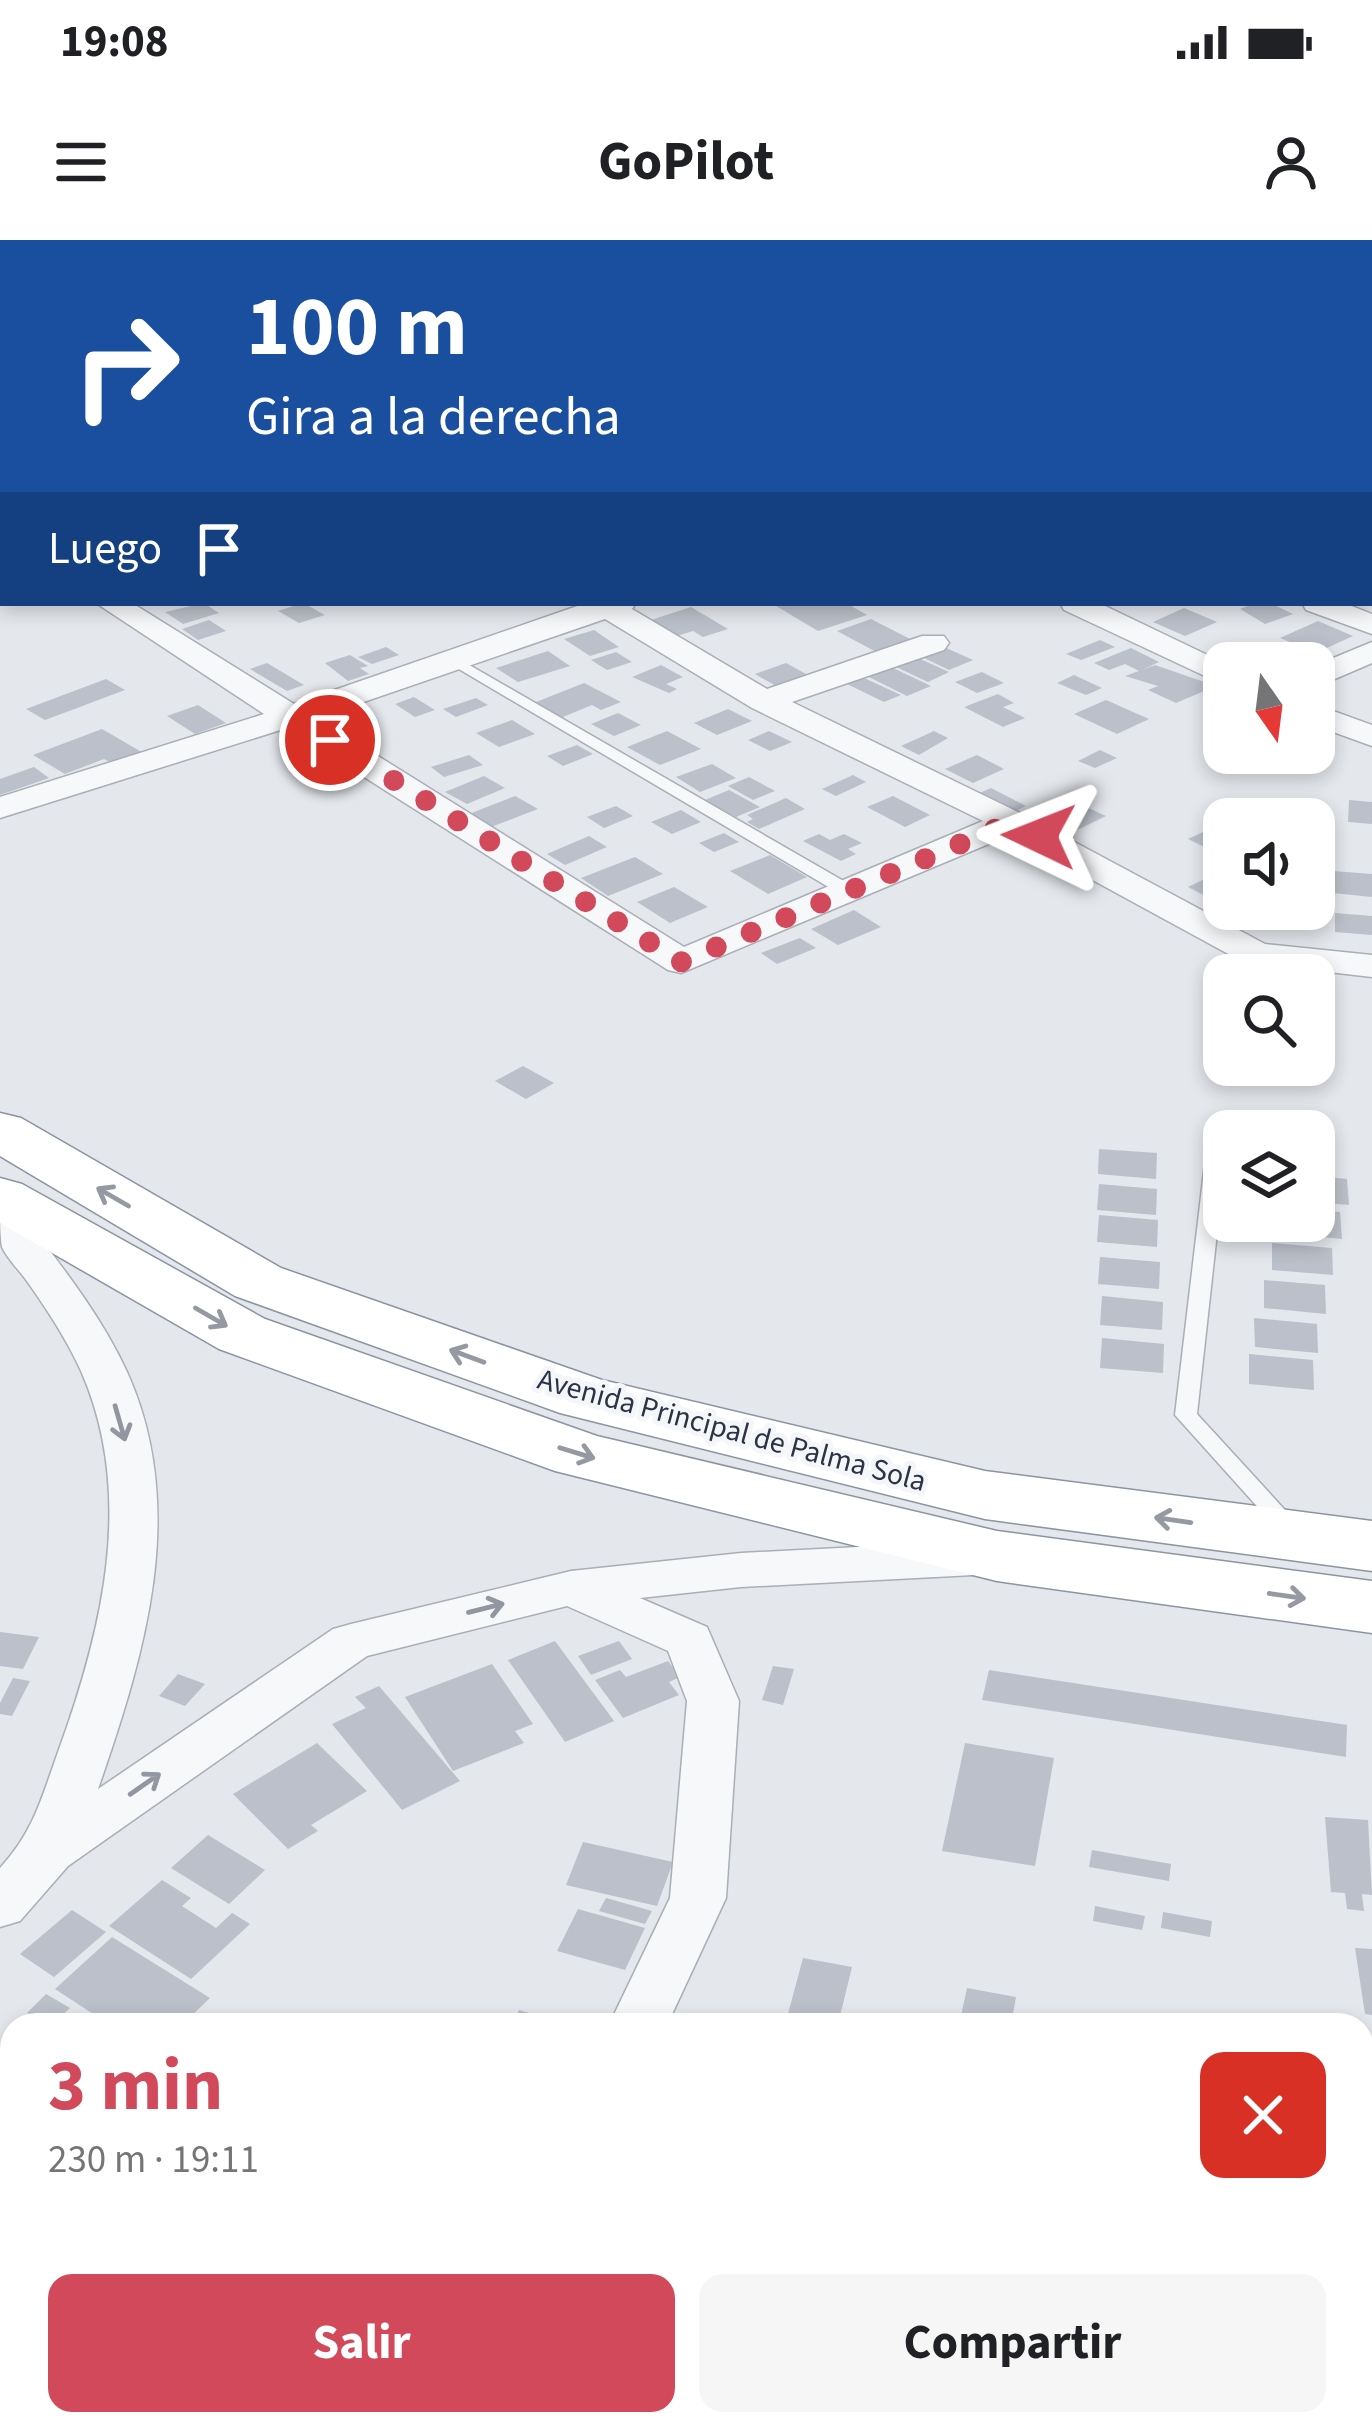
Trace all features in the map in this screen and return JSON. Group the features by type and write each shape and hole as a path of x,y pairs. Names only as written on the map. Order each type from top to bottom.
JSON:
{"highway":[{"name":"Avenida Principal de Palma Sola","path":"0,1132 258,1282 584,1398 985,1495 1372,1546"},
{"name":"Avenida Principal de Palma Sola","path":"0,1198 242,1334 580,1455 997,1556 1372,1607"}],"street":[{"path":"116,606 681,962 1012,822"},
{"path":"0,808 291,716 604,606"},
{"path":"613,606 764,701 1012,822 1256,954 1372,966"},
{"path":"1081,606 1203,665"},
{"path":"1324,606 1372,625"},
{"path":"764,701 933,644"},
{"path":"1335,668 1372,651"},
{"path":"1335,722 1372,736"},
{"path":"0,1214 60,1297 106,1377 128,1451 136,1542 116,1663 49,1851"},
{"path":"0,1905 49,1851 351,1642 571,1588 741,1570 997,1556"},
{"path":"571,1588 689,1640 713,1701 698,1898 644,2013"}],"lane":[{"path":"452,659 848,891"},
{"path":"1206,1242 1186,1415 1297,1536"}],"building":[{"path":"208,606 219,613 183,624 165,612"},
{"path":"308,606 325,615 299,623 278,611"},
{"path":"776,606 851,606 867,615 818,631"},
{"path":"1276,606 1293,614 1265,624 1240,609"},
{"path":"691,607 728,629 703,637 693,631 677,636 651,620"},
{"path":"1184,608 1217,622 1185,636 1153,622"},
{"path":"871,619 916,642 882,655 837,631"},
{"path":"209,620 226,631 198,640 182,629"},
{"path":"1318,621 1353,636 1335,644 1280,638"},
{"path":"594,630 619,647 590,656 564,639"},
{"path":"1100,640 1115,647 1081,660 1066,654"},
{"path":"386,647 399,655 372,664 358,657"},
{"path":"944,647 973,660 949,670 920,656"},
{"path":"1131,648 1159,662 1142,670 1155,665 1203,682 1203,692 1176,703 1148,690 1158,686 1125,676 1139,671 1125,664 1109,670 1094,663"},
{"path":"548,651 570,666 518,682 496,668"},
{"path":"616,652 632,662 607,670 591,660"},
{"path":"350,655 368,666 360,668 369,674 348,681 325,663"},
{"path":"916,657 949,672 928,682 894,666"},
{"path":"267,663 304,685 287,691 250,669"},
{"path":"786,663 808,675 776,686 755,674"},
{"path":"661,665 683,677 666,684 677,689 669,693 632,677"},
{"path":"891,667 931,686 907,696 867,676"},
{"path":"982,672 1004,683 977,693 955,682"},
{"path":"1074,675 1102,688 1086,695 1057,683"},
{"path":"864,678 901,695 884,702 847,684"},
{"path":"106,679 125,690 45,720 26,709"},
{"path":"584,683 621,702 601,710 592,705 558,719 531,704"},
{"path":"998,694 1014,703 1003,707 1025,718 1003,727 964,707"},
{"path":"414,697 435,710 415,717 395,704"},
{"path":"476,698 488,705 456,717 443,709"},
{"path":"1106,700 1149,719 1117,734 1074,714"},
{"path":"198,705 226,723 195,734 167,716"},
{"path":"728,709 752,721 717,735 694,723"},
{"path":"618,713 641,725 614,736 591,724"},
{"path":"512,720 535,734 499,747 476,733"},
{"path":"102,729 145,754 116,766 104,759 65,774 33,755"},
{"path":"667,731 701,749 660,765 627,747"},
{"path":"769,731 792,742 770,751 748,740"},
{"path":"934,731 948,738 919,755 901,746"},
{"path":"577,745 593,754 563,766 547,756"},
{"path":"1100,750 1117,758 1095,768 1078,761"},
{"path":"469,755 483,765 444,777 431,767"},
{"path":"977,755 1004,769 973,783 945,769"},
{"path":"712,764 736,778 700,792 676,777"},
{"path":"34,767 49,778 0,795 0,779"},
{"path":"853,775 866,782 836,796 822,789"},
{"path":"484,776 505,788 467,804 445,792"},
{"path":"749,777 775,791 753,800 728,786"},
{"path":"991,788 1026,806 1011,813 975,795"},
{"path":"729,790 760,807 736,817 705,800"},
{"path":"515,796 538,809 491,827 469,814"},
{"path":"893,796 930,815 905,827 867,807"},
{"path":"786,798 805,809 759,829 747,822 753,819 747,815"},
{"path":"1349,800 1372,802 1372,824 1348,822"},
{"path":"616,806 633,816 604,828 587,817"},
{"path":"1084,806 1106,816 1077,830 1055,820"},
{"path":"681,810 701,822 672,834 651,822"},
{"path":"1203,832 1203,846 1188,839"},
{"path":"724,833 739,842 714,852 699,843"},
{"path":"819,834 830,840 844,834 862,843 848,849 856,854 841,861 803,841"},
{"path":"589,836 607,847 565,865 547,854"},
{"path":"770,855 807,877 768,894 730,871"},
{"path":"635,857 663,874 608,896 581,878"},
{"path":"1335,871 1372,874 1372,897 1335,893"},
{"path":"1203,880 1203,895 1188,887"},
{"path":"674,887 708,907 670,923 637,902"},
{"path":"854,910 881,927 838,945 811,929"},
{"path":"1335,913 1372,916 1372,935 1335,930"},
{"path":"800,938 816,948 777,964 761,953"},
{"path":"523,1066 554,1083 526,1099 495,1081"},
{"path":"1099,1149 1157,1153 1156,1179 1098,1174"},
{"path":"1335,1178 1347,1179 1349,1205 1335,1204"},
{"path":"1099,1184 1157,1189 1156,1215 1097,1210"},
{"path":"1335,1212 1340,1212 1342,1239 1335,1238"},
{"path":"1099,1215 1158,1220 1157,1247 1097,1242"},
{"path":"1272,1243 1332,1248 1333,1275 1272,1270"},
{"path":"1100,1257 1160,1262 1159,1289 1098,1284"},
{"path":"1264,1280 1325,1285 1326,1314 1264,1308"},
{"path":"1102,1296 1163,1302 1162,1330 1100,1325"},
{"path":"1254,1318 1317,1324 1318,1353 1255,1347"},
{"path":"1102,1338 1164,1344 1163,1373 1100,1368"},
{"path":"1249,1354 1313,1360 1314,1390 1249,1384"},
{"path":"0,1632 39,1637 23,1669 0,1666"},
{"path":"555,1641 614,1721 565,1742 508,1660"},
{"path":"619,1641 632,1659 591,1675 578,1656"},
{"path":"668,1661 680,1677 669,1682 679,1695 623,1718 595,1680 620,1670 626,1677"},
{"path":"492,1664 533,1724 515,1731 524,1743 453,1771 405,1697"},
{"path":"773,1666 794,1669 783,1705 762,1700"},
{"path":"989,1670 1347,1725 1346,1757 982,1700"},
{"path":"178,1674 205,1684 185,1706 159,1696"},
{"path":"13,1678 30,1681 12,1716 0,1714 0,1703"},
{"path":"379,1686 460,1781 402,1810 332,1724 366,1708 355,1697"},
{"path":"317,1743 367,1791 311,1825 318,1831 288,1849 233,1794"},
{"path":"965,1743 1054,1758 1035,1866 942,1851"},
{"path":"1325,1817 1368,1820 1372,1895 1362,1894 1364,1911 1347,1909 1345,1893 1331,1892"},
{"path":"208,1835 265,1870 229,1904 171,1868"},
{"path":"583,1842 673,1862 657,1906 566,1885"},
{"path":"1092,1850 1171,1864 1169,1881 1089,1867"},
{"path":"162,1880 191,1898 182,1906 216,1928 232,1913 250,1924 191,1979 109,1926"},
{"path":"606,1898 652,1911 645,1924 599,1911"},
{"path":"1095,1906 1145,1916 1142,1930 1093,1921"},
{"path":"578,1909 645,1928 625,1970 557,1951"},
{"path":"72,1910 106,1932 54,1977 20,1954"},
{"path":"1163,1912 1212,1921 1210,1937 1161,1928"},
{"path":"112,1937 210,1998 194,2013 92,2013 55,1989"},
{"path":"1355,1948 1372,1949 1372,2013 1365,2013"},
{"path":"803,1958 852,1967 841,2013 788,2013"},
{"path":"967,1988 1016,1997 1013,2013 962,2013"},
{"path":"46,1994 70,2008 65,2013 27,2013"}],"route":[{"path":"330,740 681,962 1012,822 1039,836"}]}
